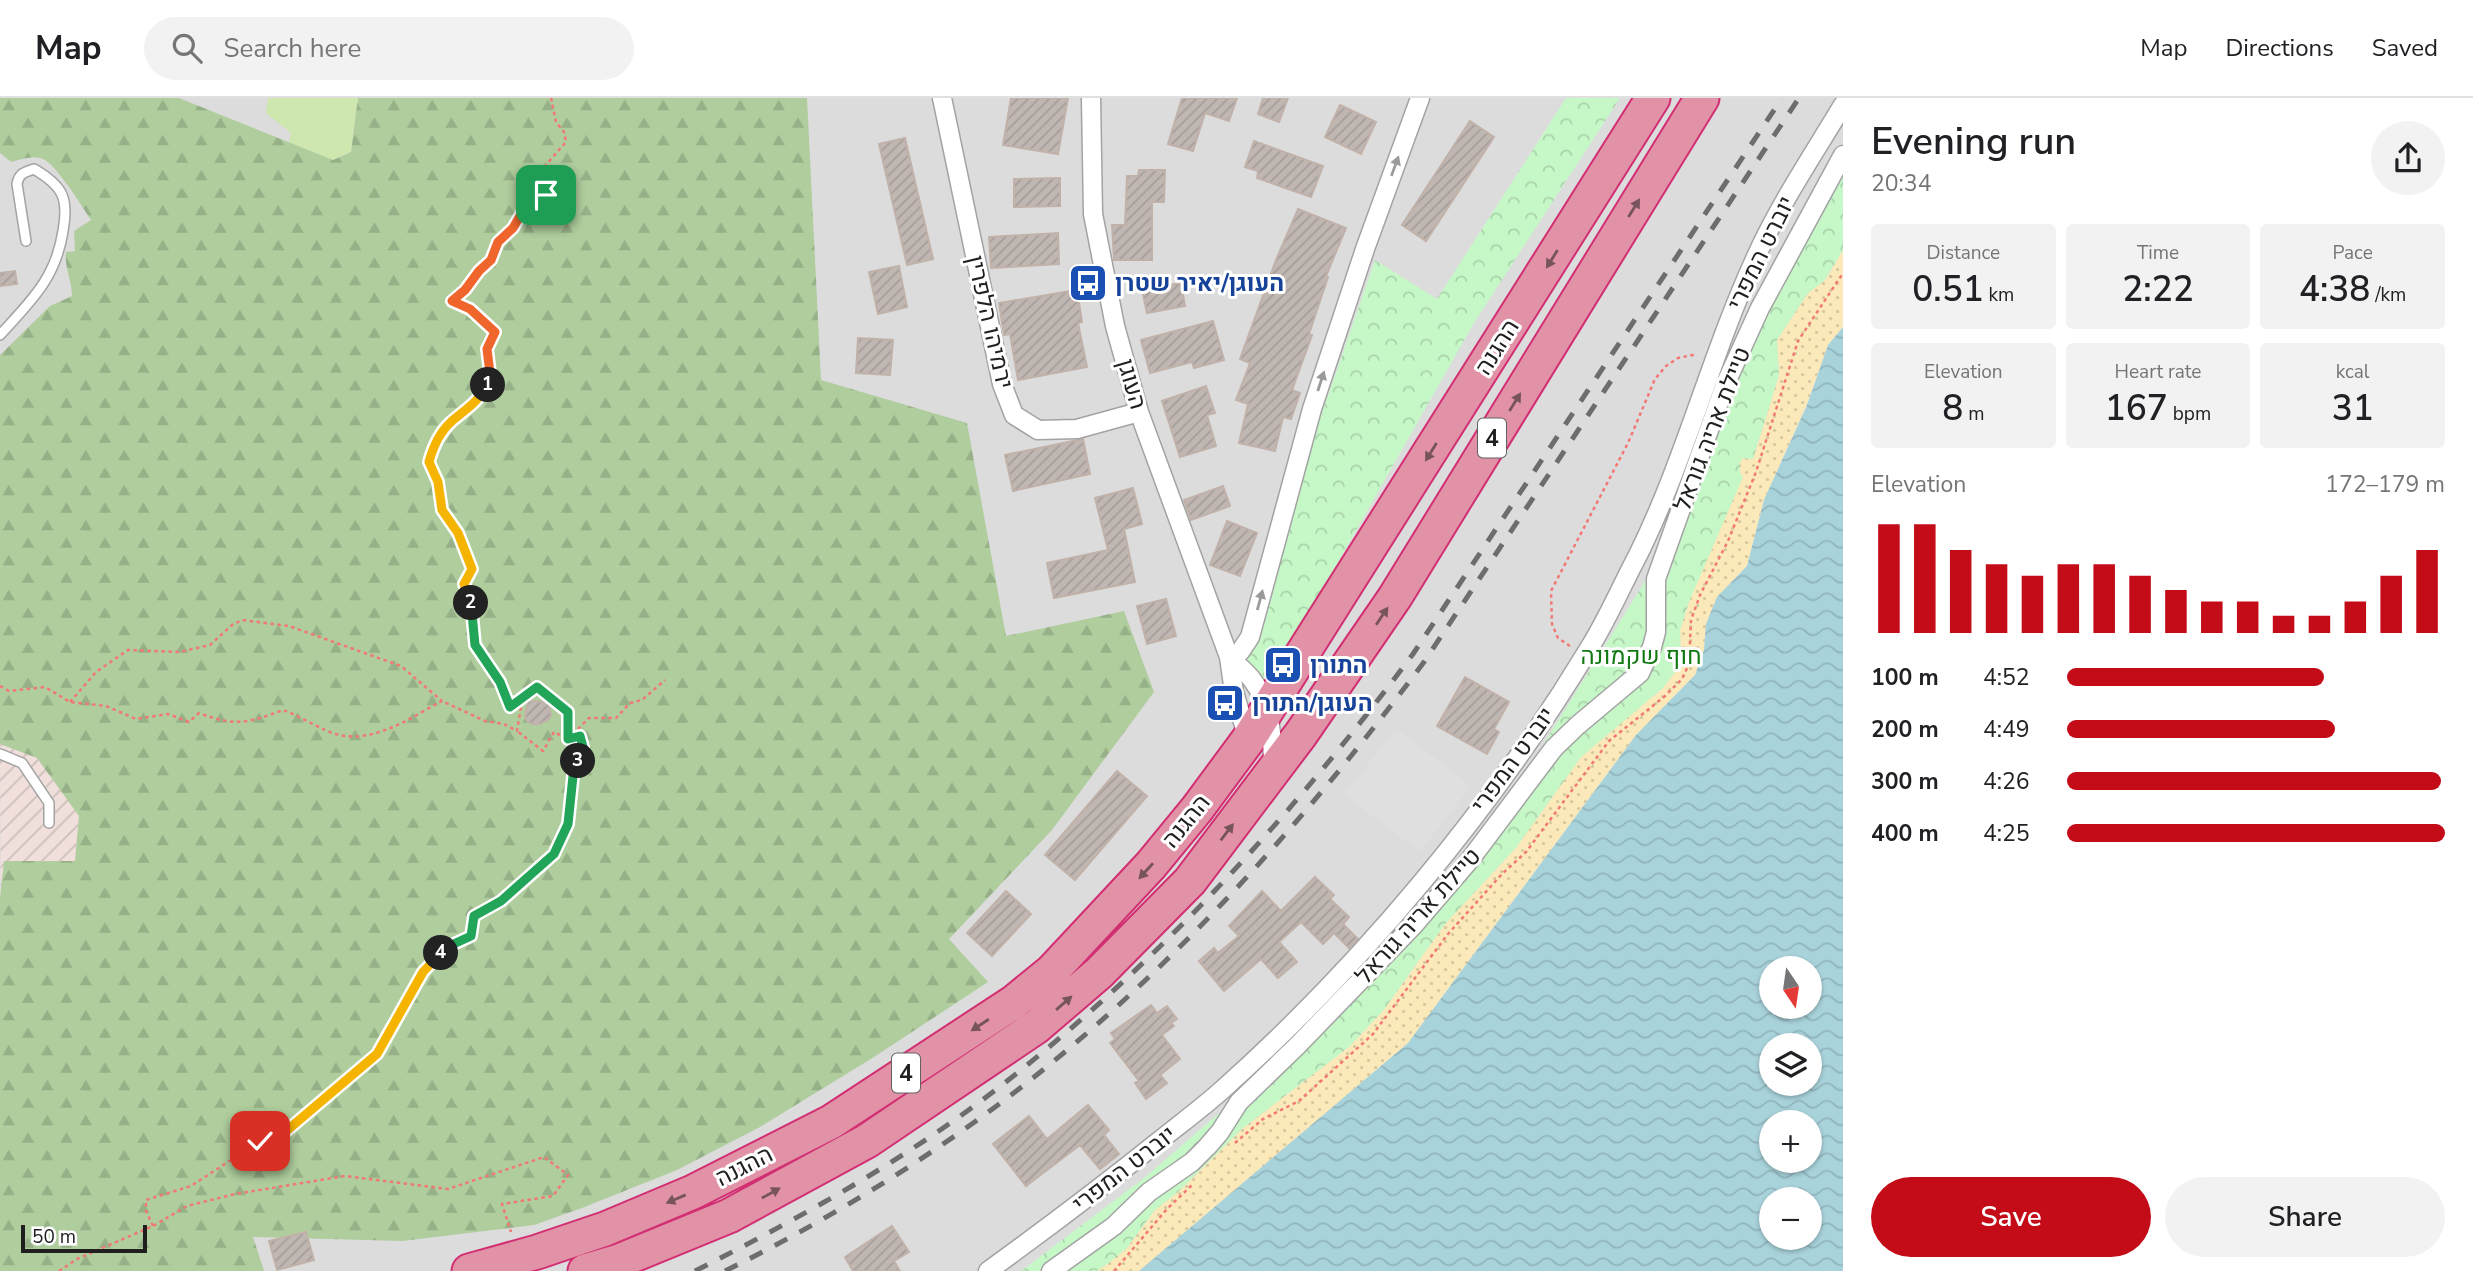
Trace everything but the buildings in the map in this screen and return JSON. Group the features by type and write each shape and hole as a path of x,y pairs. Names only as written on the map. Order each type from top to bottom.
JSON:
{"highway":[{"name":"ההגנה","path":"469,1271 605,1229 693,1192 831,1122 1014,1002 1052,971 1151,865 1248,740 1653,98"},
{"name":"ההגנה","path":"584,1271 610,1266 729,1216 867,1141 1036,1027 1099,973 1189,881 1273,772 1395,597 1702,98"}],"street":[{"name":"ירמיהו הלפרין","path":"942,98 1002,384 1014,415 1038,430 1077,429 1139,412"},
{"name":"העוגן","path":"1091,98 1093,215 1115,326 1139,412 1229,657 1234,692 1248,740"},
{"path":"1229,657 1240,652 1250,638 1312,409 1365,249 1420,98"},
{"name":"יוברט המפרי","path":"988,1271 1092,1195 1220,1093 1280,1036 1434,868 1499,783 1586,654 1658,513 1714,357 1756,257 1785,202 1843,105"},
{"name":"טיילת אריה גוראל","path":"1051,1271 1114,1226 1149,1192 1192,1162 1207,1147 1220,1132 1238,1102 1297,1046 1414,925 1469,861 1554,748 1640,673 1656,632 1656,579 1725,385 1760,308 1843,155"},
{"name":"העוגן","path":"1229,657 1254,681 1267,712 1273,772"}],"lane":[{"path":"0,335 42,287 60,254 67,209 63,196 52,180 34,169 18,177 17,184 26,241"},
{"path":"0,754 22,763 48,803 49,823"}],"path":[{"path":"551,98 556,122 564,132 566,142 545,166 546,195 523,211 513,228 498,242 491,260 452,301 470,309 495,332 487,349 490,373 487,387 471,407 450,423 434,445 429,462 438,482 442,510 458,533 472,569 464,584 473,609 475,645 500,682 510,707 537,687 568,712 568,739"},
{"path":"1586,654 1558,638 1552,624 1551,591 1628,443 1655,379 1666,366 1687,355 1714,357"},
{"path":"70,702 96,672 128,650 180,652 210,645 232,625 242,620 289,626 401,666 442,701 485,721 504,724 542,751 554,732 568,739 580,736 583,747 573,776 568,824 554,854 501,901 474,916 471,936 445,948 423,972 377,1054 271,1144 260,1141 191,1186 146,1200 146,1211 153,1226"},
{"path":"568,739 589,718 616,718 631,703 642,700 665,680"},
{"path":"0,686 9,691 45,687 70,702 106,706 136,719 168,714 188,722 199,713 221,722 250,722 283,710 338,735 367,735 403,722 442,701"},
{"path":"517,731 523,695"},
{"path":"59,1271 77,1259 153,1226 187,1206 264,1189 345,1176 447,1189 544,1157 568,1175 552,1196 502,1204 512,1234"}],"shaded area":[{"path":"0,98 1843,98 1843,327 1828,345 1704,650 1139,1271 0,1271"},
{"path":"1396,728 1471,786 1420,852 1344,795"},
{"path":"0,744 37,758 79,815 75,861 4,861 1,898"}],"green space":[{"path":"0,98 179,98 333,160 351,152 358,98 807,98 821,380 967,423 1006,636 1124,611 1154,692 1052,830 949,939 988,982 874,1057 760,1127 677,1170 534,1225 402,1241 253,1237 264,1271 0,1271 0,898 4,861 75,861 79,816 37,758 0,744 0,355 50,306 72,296 66,252 75,251 74,231 91,220 63,179 45,160 33,157 11,162 0,153"},
{"path":"268,98 358,98 351,152 333,160 289,143 291,133 266,113"},
{"path":"1566,98 1620,98 1474,323 1266,689 1237,658 1375,260 1437,299"},
{"name":"חוף שקמונה","path":"1843,143 1843,250 1825,280 1808,293 1777,340 1779,375 1753,459 1743,458 1740,462 1740,473 1743,477 1689,602 1680,630 1681,658 1675,672 1663,688 1581,757 1515,849 1445,924 1383,1011 1349,1047 1243,1128 1179,1191 1155,1210 1126,1249 1109,1263 1097,1271 1021,1271 1144,1178 1225,1108 1303,1035 1382,953 1509,799 1649,575 1820,184"}],"sand":[{"path":"1843,250 1843,327 1828,345 1807,404 1764,500 1747,566 1717,597 1706,624 1704,650 1695,675 1636,735 1408,1043 1152,1262 1139,1271 1097,1271 1126,1249 1155,1210 1179,1191 1243,1128 1349,1047 1383,1011 1445,924 1515,849 1581,757 1663,688 1675,672 1681,658 1680,630 1689,602 1740,473 1740,462 1743,458 1753,459 1779,375 1777,340 1808,293 1825,280"}],"water":[{"path":"1843,327 1843,1271 1139,1271 1408,1043 1636,735 1695,675 1704,650 1706,624 1717,597 1747,566 1764,500 1807,405 1828,345"}],"railway":[{"path":"695,1271 842,1192 981,1101 1101,1002 1213,893 1317,776 1413,654 1782,98"},
{"path":"725,1271 826,1217 892,1177 987,1113 1109,1014 1222,904 1327,785 1424,662 1799,98"}],"place":[{"name":"העוגן/יאיר שטרן","path":"1088,283"},
{"name":"התורן","path":"1283,665"},
{"name":"העוגן/התורן","path":"1225,703"}],"route":[{"path":"260,1141 271,1144 377,1054 423,972 445,948 471,936 474,916 501,901 554,854 568,824 573,776 583,747 580,736 568,739 568,712 548,693 537,687 510,707 500,682 475,645 473,609 464,584 472,569 458,533 442,510 438,482 429,462 434,445 450,423 471,407 487,387 490,373 487,349 495,332 470,309 452,301 491,260 498,242 513,228 523,211 546,195"}]}
